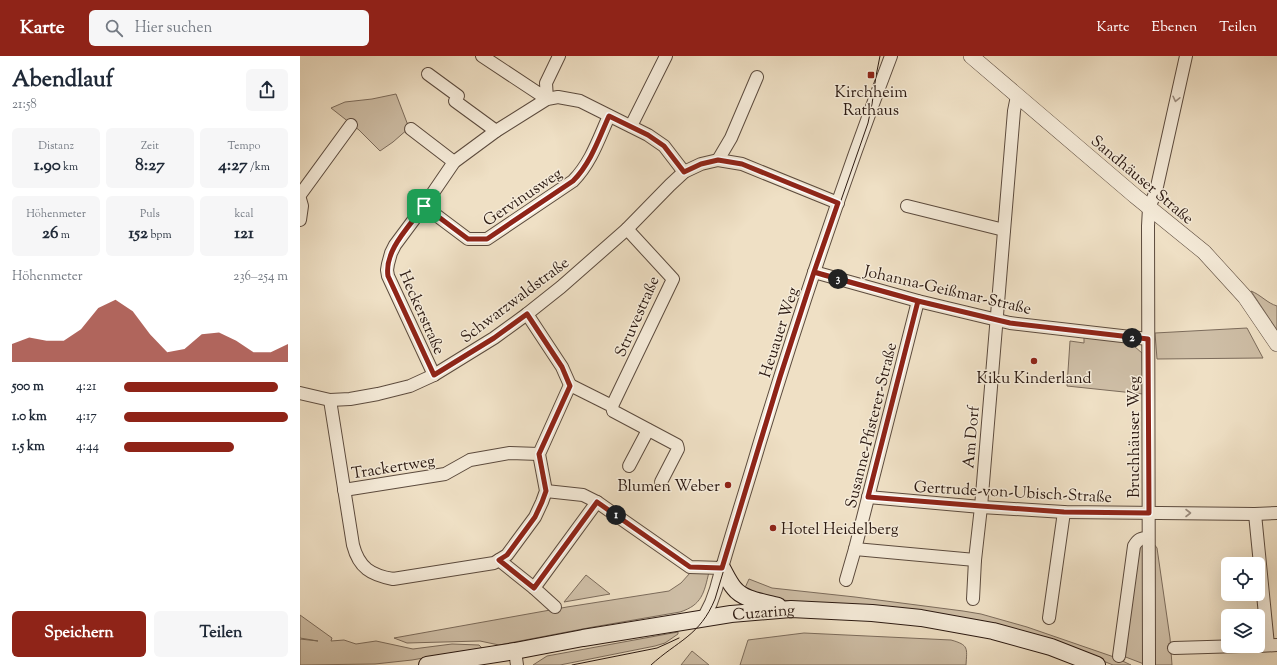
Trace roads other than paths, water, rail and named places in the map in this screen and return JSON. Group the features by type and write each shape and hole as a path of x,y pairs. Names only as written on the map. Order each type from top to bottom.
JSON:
{"main road":[{"path":"722,568 734,589 744,596 791,609"},
{"name":"Cuzaring","path":"427,665 516,658 675,622 737,613 791,609 872,613 921,618 993,631 1051,647 1097,665"}],"street":[{"path":"482,56 547,99 558,97 580,101 648,135 664,146 684,172"},
{"path":"547,99 546,83 559,56"},
{"path":"631,126 666,56"},
{"name":"Heuauer Weg","path":"703,619 712,599 722,568 814,272 872,104 891,56"},
{"name":"Sandhäuser Straße","path":"971,56 1149,208 1204,252 1245,297 1277,344"},
{"name":"Bruchhäuser Weg","path":"1149,659 1149,208 1156,191 1185,59"},
{"path":"428,74 458,96 455,101 496,131"},
{"path":"718,160 731,138 757,77"},
{"name":"Am Dorf","path":"973,599 975,560 981,506 1014,111 1017,96"},
{"name":"Heckerstraße","path":"434,375 388,276 387,270 390,253 454,162 496,131 547,99"},
{"name":"Gervinusweg","path":"424,206 468,239 487,239 573,181 580,174 589,160 609,116"},
{"path":"300,195 351,125"},
{"path":"411,129 454,162"},
{"name":"Schwarzwaldstraße","path":"300,393 330,400 350,399 410,386 434,375 494,338 527,314 627,229 684,172 701,164 718,160 742,164 838,203"},
{"path":"300,199 302,206 300,220"},
{"path":"908,206 1004,230"},
{"name":"Struvestraße","path":"612,406 673,279 627,229"},
{"name":"Johanna-Geißmar-Straße","path":"814,272 918,301 1010,323 1148,339"},
{"name":"Susanne-Pfisterer-Straße","path":"846,580 918,301"},
{"path":"527,314 562,367 570,386 612,406 613,411 677,445 678,449 661,482"},
{"path":"330,400 355,553 364,568 379,577 393,580 494,563 507,555 535,517 546,491 539,454 570,386"},
{"path":"629,466 648,430"},
{"name":"Trackertweg","path":"344,490 445,474 470,460 510,454 539,454"},
{"path":"546,491 583,494 597,502 690,567 722,568"},
{"name":"Gertrude-von-Ubisch-Straße","path":"868,497 1064,512 1228,514 1277,513"},
{"path":"534,588 597,502"},
{"path":"1049,618 1064,512"},
{"path":"1255,514 1268,645"},
{"path":"1119,656 1134,546 1137,541 1142,538 1148,538"},
{"path":"855,549 975,560"},
{"path":"499,560 555,607"},
{"path":"1174,648 1221,647"}],"tram line":[{"path":"651,665 695,630 702,622 715,599 791,348 868,123 880,56"},
{"path":"572,665 657,648 679,638"}],"place":[{"name":"Kirchheim Rathaus","path":"871,75"},
{"name":"Kiku Kinderland","path":"1034,361"},
{"name":"Blumen Weber","path":"728,485"},
{"name":"Hotel Heidelberg","path":"773,528"}]}
